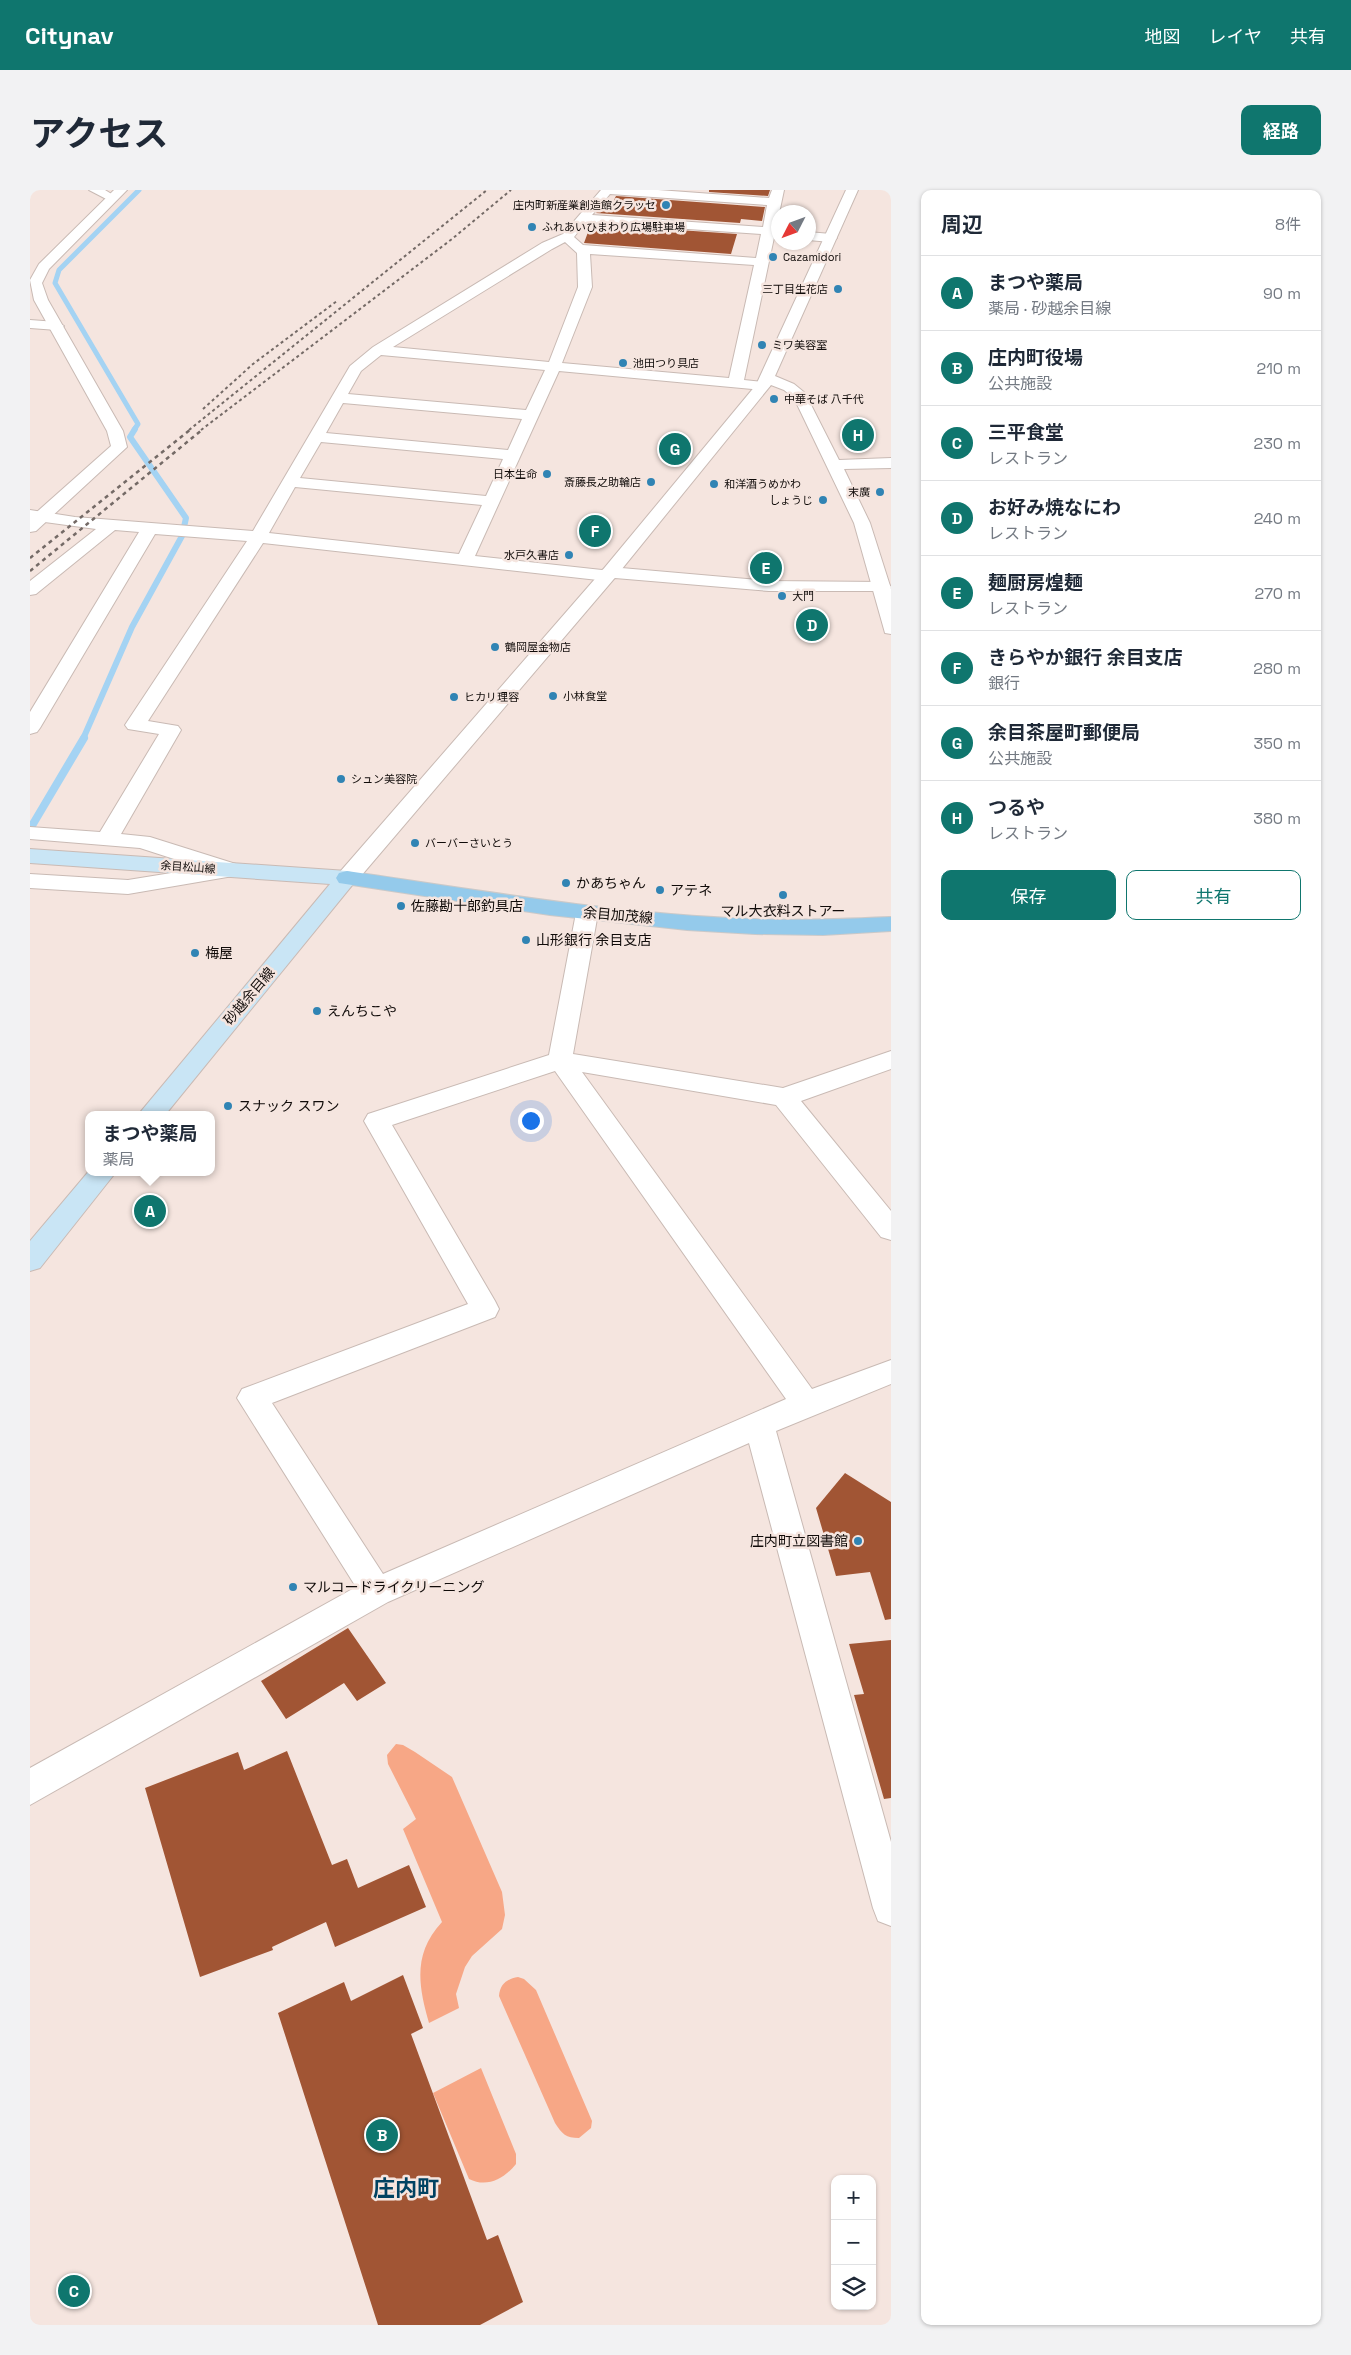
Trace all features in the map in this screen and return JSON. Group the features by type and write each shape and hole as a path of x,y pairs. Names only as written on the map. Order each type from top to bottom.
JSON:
{"main road":[{"name":"余目松山線","path":"30,856 347,878"},
{"name":"余目加茂線","path":"347,878 587,913 779,928 853,927 891,924"},
{"name":"砂越余目線","path":"154,1111 347,878"},
{"path":"30,1260 100,1176"}],"street":[{"path":"95,190 117,194"},
{"path":"107,839 171,730 134,725 258,537 355,369 378,350 547,246 566,237 608,190 776,196"},
{"path":"347,878 608,574 765,382 852,190"},
{"path":"34,520 119,446 115,431 41,300 35,283 44,267 117,194"},
{"path":"583,218 771,233 762,262 736,382"},
{"path":"466,560 554,366 585,287 583,252 566,237"},
{"path":"816,237 830,238"},
{"path":"580,249 762,262"},
{"path":"30,324 57,326"},
{"path":"378,350 736,382 765,382 789,387 800,396 862,523 882,587 891,629"},
{"path":"338,398 532,415"},
{"path":"316,437 513,455"},
{"path":"834,465 891,463"},
{"path":"290,482 492,501"},
{"path":"34,520 258,537 608,574 769,586 882,587"},
{"path":"30,590 110,525"},
{"path":"30,728 149,529"},
{"path":"30,822 55,835"},
{"path":"30,833 142,842 231,870"},
{"path":"30,881 128,887 231,870"},
{"path":"587,913 560,1060 806,1404"},
{"path":"377,1592 252,1398 485,1309 377,1122 560,1060 784,1097 891,1060"},
{"path":"784,1097 891,1230"},
{"path":"30,1787 377,1592 806,1404 891,1372"},
{"path":"759,1425 891,1908"}],"shaded area":[{"path":"396,1744 403,1745 415,1752 452,1777 502,1892 505,1915 502,1929 472,1956 465,1967 456,1994 459,2008 429,2023 422,1996 420,1970 426,1946 442,1922 403,1829 416,1819 388,1764 387,1755"},
{"path":"518,1977 524,1979 536,1990 592,2121 591,2128 579,2138 565,2135 555,2123 499,1996 501,1988 505,1983"},
{"path":"481,2068 516,2154 516,2164 506,2174 501,2178 482,2183 469,2179 433,2093"}],"building":[{"path":"709,190 770,190 768,196 709,192"},
{"name":"庄内町新産業創造館クラッセ","path":"616,196 765,207 762,221 741,219 740,223 596,213 599,209 609,210"},
{"path":"591,224 737,234 731,254 584,243"},
{"name":"庄内町立図書館","path":"845,1473 891,1502 891,1619 885,1620 870,1572 836,1576 816,1508"},
{"path":"348,1628 386,1683 357,1701 344,1683 286,1719 261,1681"},
{"path":"891,1640 891,1798 884,1799 854,1695 864,1694 849,1644"},
{"path":"287,1751 332,1865 347,1859 358,1888 409,1865 426,1907 335,1947 326,1922 272,1947 273,1950 200,1977 145,1788 238,1752 244,1770"},
{"path":"403,1975 423,2028 411,2034 487,2240 498,2235 523,2302 480,2325 378,2325 278,2013 344,1982 351,2001"}],"waterway":[{"path":"134,430 138,424 55,283 59,270 139,190"},
{"path":"83,739 132,627 182,536 186,518 130,437 135,429"},
{"path":"30,829 84,738"}],"railway":[{"path":"189,430 487,190"},
{"path":"201,430 452,239 511,190"},
{"path":"203,409 253,364 337,301"},
{"path":"30,558 191,429"},
{"path":"30,571 203,429"}],"place":[{"name":"庄内町新産業創造館クラッセ","path":"666,205"},
{"name":"ふれあいひまわり広場駐車場","path":"532,227"},
{"name":"Cazamidori","path":"773,257"},
{"name":"三丁目生花店","path":"838,289"},
{"name":"ミワ美容室","path":"762,345"},
{"name":"池田つり具店","path":"623,363"},
{"name":"中華そば 八千代","path":"774,399"},
{"name":"つるや","path":"858,435"},
{"name":"余目茶屋町郵便局","path":"675,449"},
{"name":"日本生命","path":"547,474"},
{"name":"斎藤長之助輪店","path":"651,482"},
{"name":"和洋酒うめかわ","path":"714,484"},
{"name":"末廣","path":"880,492"},
{"name":"しょうじ","path":"823,500"},
{"name":"きらやか銀行 余目支店","path":"595,531"},
{"name":"水戸久書店","path":"569,555"},
{"name":"麺厨房煌麺","path":"766,568"},
{"name":"大門","path":"782,596"},
{"name":"お好み焼なにわ","path":"812,625"},
{"name":"鶴岡屋金物店","path":"495,647"},
{"name":"小林食堂","path":"553,696"},
{"name":"ヒカリ理容","path":"454,697"},
{"name":"シュン美容院","path":"341,779"},
{"name":"バーバーさいとう","path":"415,843"},
{"name":"かあちゃん","path":"566,883"},
{"name":"アテネ","path":"660,890"},
{"name":"マル大衣料ストアー","path":"783,895"},
{"name":"佐藤勘十郎釣具店","path":"401,906"},
{"name":"山形銀行 余目支店","path":"526,940"},
{"name":"梅屋","path":"195,953"},
{"name":"えんちこや","path":"317,1011"},
{"name":"スナック スワン","path":"228,1106"},
{"name":"まつや薬局","path":"150,1211"},
{"name":"庄内町立図書館","path":"858,1541"},
{"name":"マルコードライクリーニング","path":"293,1587"},
{"name":"庄内町役場","path":"382,2135"},
{"name":"三平食堂","path":"74,2291"}],"district":[{"name":"庄内町","path":"406,2188"}]}
